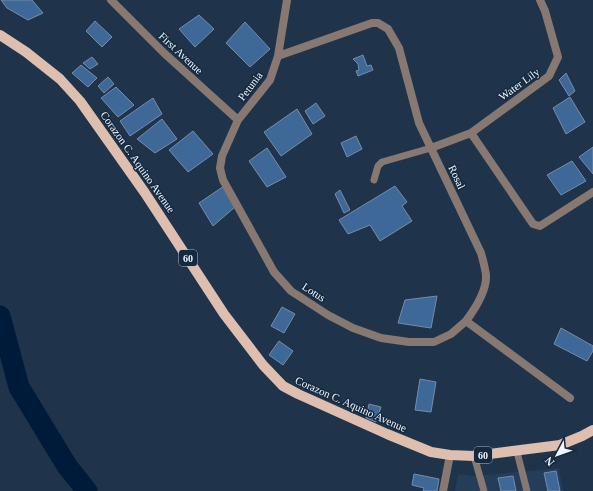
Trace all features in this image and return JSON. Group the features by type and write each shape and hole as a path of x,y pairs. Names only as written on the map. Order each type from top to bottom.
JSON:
{"main road":[{"name":"Corazon C. Aquino Avenue","path":"0,35 26,52 60,79 80,101 146,193 224,314 263,365 283,386 387,434 431,452 450,455 474,456 517,452 560,445 593,430"}],"street":[{"name":"First Avenue","path":"111,0 164,53 238,120"},
{"name":"Petunia","path":"222,156 238,120 270,80 278,56 287,0"},
{"name":"Water Lily","path":"432,148 471,133 549,76 558,57 545,11 540,0"},
{"name":"Rosal","path":"278,56 372,23 384,25 388,29 399,48 419,123 481,253 486,276 482,293 477,305 466,321"},
{"path":"471,133 533,224 540,226 593,192"},
{"name":"Lotus","path":"222,156 220,168 223,180 274,272 291,291 353,328 381,338 409,342 434,342 451,334 466,321"},
{"path":"466,321 570,398"},
{"path":"443,491 450,455"}],"lane":[{"path":"374,180 378,166 382,162 432,148"},
{"path":"517,452 527,491"},
{"path":"474,456 484,491"}],"shaded area":[{"path":"559,468 563,491 455,491 458,474 474,476"}],"building":[{"path":"1,0 32,0 43,13 28,20 7,8"},
{"path":"199,15 214,29 195,47 179,29"},
{"path":"95,21 112,37 102,47 86,31"},
{"path":"245,22 270,49 250,67 226,43"},
{"path":"363,55 367,66 371,65 373,70 358,76 356,71 359,70 358,64 353,59"},
{"path":"92,57 98,64 90,69 83,63"},
{"path":"81,65 97,78 88,87 72,73"},
{"path":"566,73 575,91 569,96 559,80"},
{"path":"108,77 114,84 104,93 98,86"},
{"path":"116,87 134,105 118,117 101,98"},
{"path":"570,97 585,122 566,134 553,108"},
{"path":"153,98 162,114 130,136 120,121"},
{"path":"316,103 325,116 313,124 305,111"},
{"path":"297,109 312,134 281,156 264,132"},
{"path":"162,119 177,139 155,153 137,139"},
{"path":"193,131 213,154 188,172 169,150"},
{"path":"356,136 362,149 347,157 341,143"},
{"path":"593,147 593,174 579,157"},
{"path":"267,148 286,177 267,187 249,161"},
{"path":"572,161 586,181 561,195 547,175"},
{"path":"224,186 235,207 213,226 199,203"},
{"path":"395,186 407,202 402,206 412,221 380,241 370,225 348,234 339,220"},
{"path":"340,190 350,210 344,213 335,194"},
{"path":"437,296 431,328 398,323 405,300"},
{"path":"282,307 295,314 284,333 271,326"},
{"path":"561,328 593,346 593,351 587,361 554,344"},
{"path":"279,341 293,351 283,365 269,355"},
{"path":"420,379 436,382 431,412 415,410"},
{"path":"369,404 381,407 376,422 366,418"},
{"path":"556,471 560,491 548,491 544,473"},
{"path":"414,474 439,479 437,491 423,491 424,488 412,485"},
{"path":"513,476 516,491 501,491 498,478"}],"waterway":[{"path":"0,316 19,387 67,466 87,491"}]}
